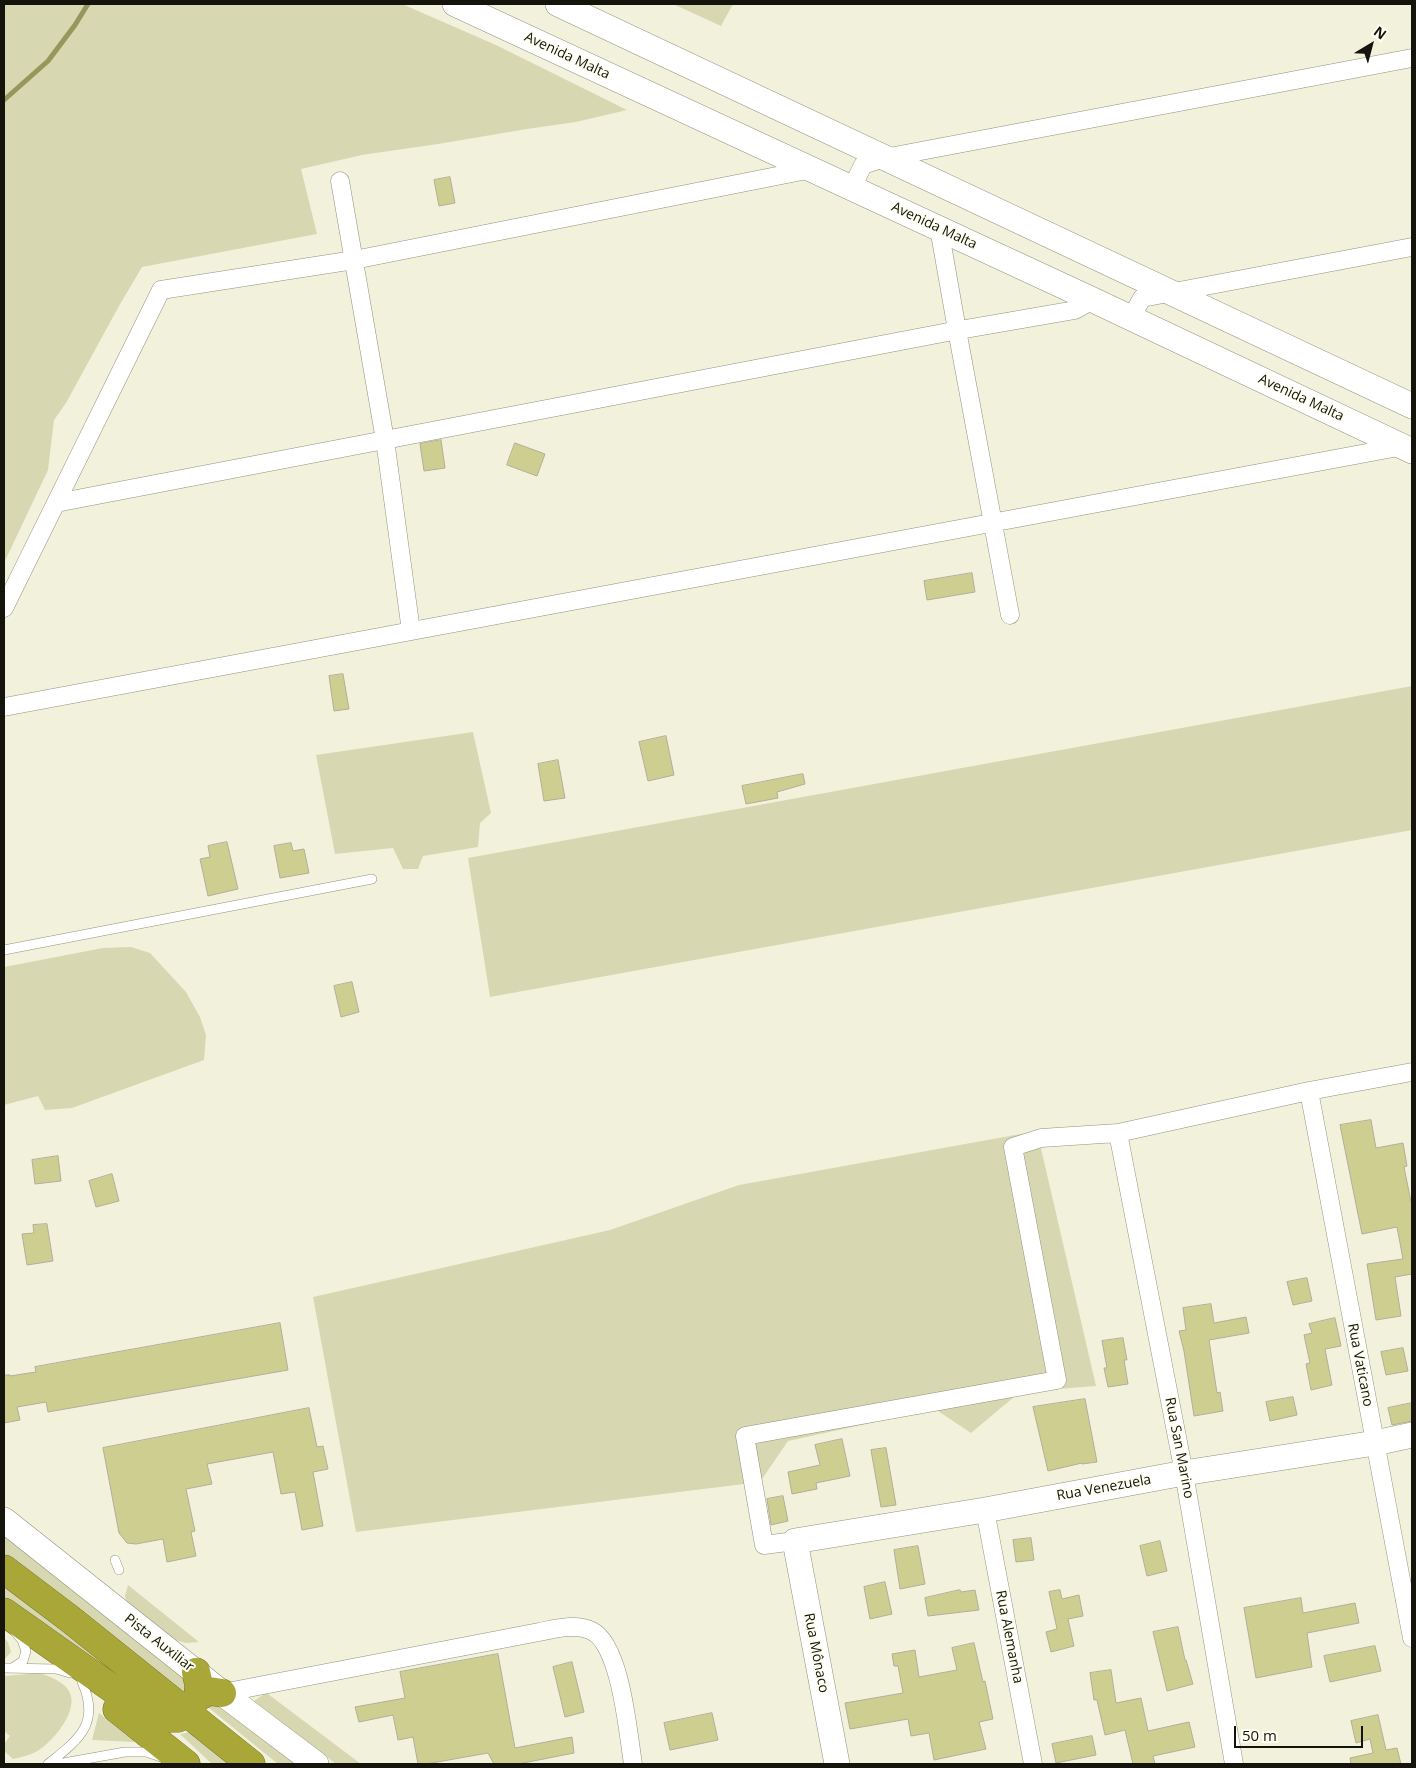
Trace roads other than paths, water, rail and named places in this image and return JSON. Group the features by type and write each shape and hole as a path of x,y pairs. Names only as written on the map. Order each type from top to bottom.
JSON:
{"highway":[{"path":"4,1569 70,1619 200,1693 251,1764"},
{"path":"5,1618 150,1714 164,1718 178,1718 200,1693"},
{"path":"5,1618 76,1678 186,1764"}],"street":[{"name":"Avenida Malta","path":"455,4 1409,447"},
{"path":"558,4 1412,406"},
{"path":"852,188 863,165 884,158 1412,58"},
{"path":"4,608 161,290 354,260 812,169"},
{"path":"340,181 385,440 410,631"},
{"path":"939,228 1010,615"},
{"path":"1131,318 1142,298 1412,247"},
{"path":"56,503 957,330 1075,310 1093,300"},
{"path":"4,707 993,522 1409,447"},
{"path":"795,1541 764,1545 745,1436 1057,1380 1013,1147 1041,1138 1118,1133 1309,1091 1412,1072"},
{"name":"Rua Vaticano","path":"1309,1091 1412,1638"},
{"name":"Rua San Marino","path":"1118,1133 1184,1473 1234,1764"},
{"name":"Rua Venezuela","path":"795,1541 985,1510 1184,1473 1375,1443 1412,1435"},
{"name":"Rua Alemanha","path":"985,1510 1033,1764"},
{"name":"Pista Auxiliar","path":"4,1520 200,1693 316,1764"},
{"name":"Rua Mônaco","path":"795,1541 837,1764"},
{"path":"200,1693 539,1632 578,1627 592,1632 605,1642 620,1682 633,1764"}],"lane":[{"path":"4,950 372,879"},
{"path":"115,1560 119,1570"},
{"path":"5,1618 22,1640 26,1651 23,1661 14,1667"},
{"path":"4,1668 56,1669 76,1678 88,1696 90,1712 82,1733 68,1748 48,1764"},
{"path":"58,1764 125,1752 146,1752 179,1764"}],"waterway":[{"path":"4,100 48,61 88,4"}]}
